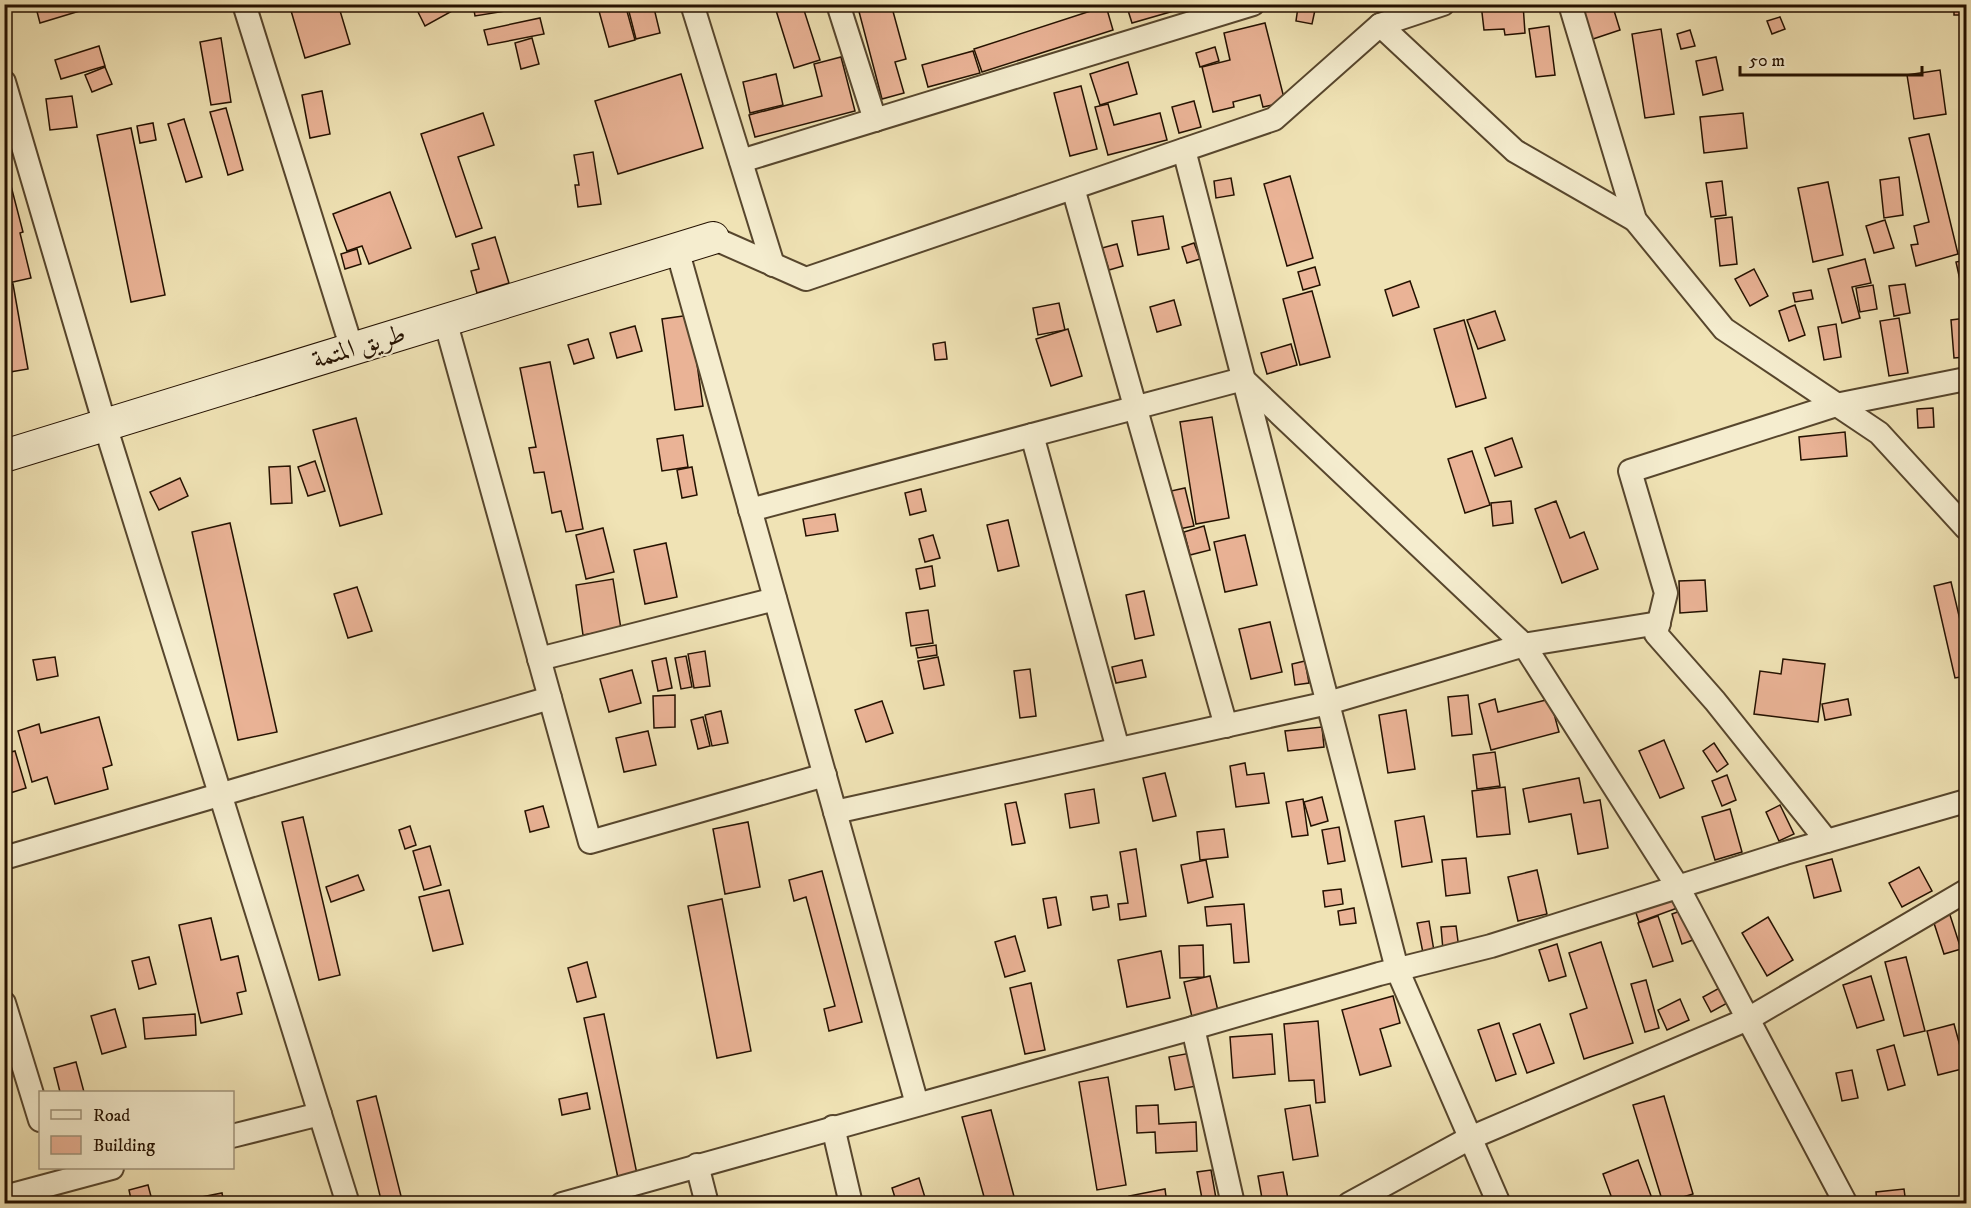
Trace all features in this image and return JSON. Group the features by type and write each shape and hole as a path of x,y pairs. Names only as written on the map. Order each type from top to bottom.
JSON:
{"street":[{"path":"243,4 352,349"},
{"path":"692,4 773,265"},
{"path":"838,4 875,120"},
{"path":"741,161 1253,4"},
{"path":"713,238 806,279 1274,119 1380,25 1443,4"},
{"path":"1570,4 1635,220"},
{"path":"1380,25 1515,151 1635,220 1724,329 1879,433 1966,528"},
{"path":"4,82 105,425 348,1203"},
{"path":"1184,150 1397,969 1498,1203"},
{"path":"1073,188 1226,726"},
{"name":"طريق المتمة","path":"4,456 713,238"},
{"path":"677,249 917,1104"},
{"path":"446,320 590,842 825,775"},
{"path":"750,510 1243,379"},
{"path":"1243,379 1524,645 1678,887 1846,1203"},
{"path":"1827,841 1715,701 1656,634 1666,593 1630,471 1836,405 1966,379"},
{"path":"1032,435 1118,749"},
{"path":"539,659 775,599"},
{"path":"835,812 1328,703 1524,645 1659,623"},
{"path":"4,858 550,698"},
{"path":"561,1203 1193,1028 1397,969 1491,946 1827,841 1966,801"},
{"path":"1349,1203 1470,1138 1748,1019 1966,891"},
{"path":"4,1003 39,1117"},
{"path":"1193,1028 1233,1203"},
{"path":"234,1136 320,1114"},
{"path":"833,1127 851,1203"},
{"path":"697,1166 707,1203"},
{"path":"14,1198 57,1174 96,1169"}],"building":[{"path":"35,4 81,4 83,10 40,23"},
{"path":"289,4 338,4 350,44 305,58"},
{"path":"414,4 451,4 454,10 425,26"},
{"path":"473,4 505,4 506,11 475,16"},
{"path":"597,4 625,4 635,40 609,47"},
{"path":"627,4 653,4 660,33 636,39"},
{"path":"774,4 802,4 820,60 794,68"},
{"path":"857,4 891,4 906,59 895,62 904,93 882,99"},
{"path":"1126,4 1198,4 1132,23"},
{"path":"1481,4 1523,4 1525,33 1505,35 1504,29 1484,30"},
{"path":"1575,4 1612,4 1620,30 1587,41"},
{"path":"1954,4 1966,4 1966,15 1954,15"},
{"path":"1106,6 1113,30 982,72 974,49"},
{"path":"1298,7 1315,10 1312,24 1296,21"},
{"path":"1780,17 1785,29 1772,34 1767,21"},
{"path":"540,18 544,34 488,45 484,30"},
{"path":"1265,23 1285,102 1263,107 1260,95 1233,102 1234,107 1213,112 1202,67 1230,60 1224,33"},
{"path":"1549,26 1555,75 1536,77 1529,29"},
{"path":"1661,29 1674,114 1645,118 1632,34"},
{"path":"1690,30 1695,46 1681,49 1677,34"},
{"path":"221,38 231,102 211,105 200,42"},
{"path":"532,38 539,64 521,69 515,43"},
{"path":"99,46 105,66 61,79 55,60"},
{"path":"1215,47 1219,61 1200,67 1196,53"},
{"path":"973,51 980,73 928,87 922,65"},
{"path":"841,57 855,111 755,137 749,115 822,96 814,64"},
{"path":"1716,57 1723,90 1703,95 1696,61"},
{"path":"1128,62 1137,94 1100,105 1090,74"},
{"path":"105,67 112,84 92,92 85,75"},
{"path":"1940,70 1946,114 1914,119 1907,75"},
{"path":"681,74 703,148 618,174 595,101"},
{"path":"776,74 783,105 750,113 743,82"},
{"path":"1081,86 1097,149 1070,156 1054,93"},
{"path":"322,91 330,134 310,138 302,95"},
{"path":"72,96 77,127 50,130 46,99"},
{"path":"1194,101 1201,127 1179,133 1172,107"},
{"path":"1108,104 1114,125 1160,113 1167,140 1108,155 1095,107"},
{"path":"226,108 243,170 228,175 210,112"},
{"path":"483,113 494,145 458,157 482,228 456,237 421,134"},
{"path":"1743,113 1747,148 1704,153 1700,117"},
{"path":"184,119 202,177 186,182 168,124"},
{"path":"153,123 156,140 140,143 137,126"},
{"path":"131,128 165,295 131,302 97,135"},
{"path":"1929,134 1958,254 1916,266 1911,245 1918,244 1914,226 1929,222 1909,138"},
{"path":"593,152 601,204 578,207 575,185 579,185 574,155"},
{"path":"4,159 23,232 20,233 31,278 4,284"},
{"path":"1290,176 1313,258 1287,266 1264,184"},
{"path":"1899,177 1903,215 1884,218 1880,180"},
{"path":"1231,178 1234,195 1216,198 1214,181"},
{"path":"1722,181 1726,215 1711,217 1706,183"},
{"path":"1828,182 1843,255 1813,262 1798,188"},
{"path":"390,192 411,248 369,264 362,246 347,251 333,214"},
{"path":"1163,216 1169,249 1138,255 1132,221"},
{"path":"1732,217 1737,264 1720,266 1715,219"},
{"path":"1885,220 1894,248 1874,253 1866,226"},
{"path":"495,237 509,283 477,293 471,271 479,269 472,244"},
{"path":"1194,243 1200,259 1187,263 1182,247"},
{"path":"1117,244 1123,266 1109,270 1102,248"},
{"path":"357,249 361,264 345,269 341,254"},
{"path":"1865,259 1871,283 1852,287 1860,318 1842,323 1828,269"},
{"path":"1966,260 1966,307 1956,262"},
{"path":"1315,267 1320,285 1303,290 1298,272"},
{"path":"1754,269 1768,296 1750,306 1735,279"},
{"path":"1410,281 1419,307 1393,316 1385,290"},
{"path":"13,284 28,369 4,373 4,286"},
{"path":"1905,284 1910,313 1894,316 1889,286"},
{"path":"1873,285 1877,309 1860,312 1856,288"},
{"path":"1811,290 1813,299 1795,302 1793,293"},
{"path":"1312,291 1330,357 1300,365 1283,299"},
{"path":"1174,300 1181,325 1157,332 1150,307"},
{"path":"1059,303 1065,330 1038,335 1033,308"},
{"path":"1795,305 1805,335 1789,341 1779,311"},
{"path":"1495,311 1505,340 1478,349 1467,320"},
{"path":"690,315 703,406 675,410 662,319"},
{"path":"1899,318 1908,373 1889,376 1880,321"},
{"path":"1966,318 1966,357 1954,358 1951,320"},
{"path":"1464,320 1486,398 1456,407 1434,329"},
{"path":"1836,324 1841,357 1824,360 1818,327"},
{"path":"635,326 642,351 617,358 610,333"},
{"path":"1068,329 1082,376 1051,386 1036,339"},
{"path":"588,339 594,358 574,364 568,345"},
{"path":"945,342 947,359 935,360 933,344"},
{"path":"1291,344 1297,365 1267,374 1261,353"},
{"path":"550,362 583,529 566,532 561,511 552,513 544,472 534,473 529,448 536,447 520,368"},
{"path":"1933,408 1934,427 1918,428 1917,409"},
{"path":"1212,417 1229,518 1196,524 1180,422"},
{"path":"356,418 382,514 340,526 313,430"},
{"path":"1845,432 1847,456 1801,460 1799,437"},
{"path":"683,435 688,467 662,471 657,439"},
{"path":"1512,438 1522,467 1495,476 1485,448"},
{"path":"1472,451 1490,505 1465,513 1448,459"},
{"path":"315,461 325,491 308,496 298,467"},
{"path":"290,466 292,503 271,504 269,467"},
{"path":"692,467 697,495 682,498 677,470"},
{"path":"180,478 188,496 159,510 150,492"},
{"path":"1185,488 1194,526 1179,529 1171,491"},
{"path":"921,489 926,511 910,515 905,493"},
{"path":"1511,501 1513,523 1493,526 1491,503"},
{"path":"1556,501 1570,538 1584,532 1598,569 1562,583 1535,509"},
{"path":"835,514 838,531 806,536 803,519"},
{"path":"1008,520 1019,566 998,571 987,525"},
{"path":"230,523 277,732 238,740 192,532"},
{"path":"1204,526 1210,550 1190,555 1184,532"},
{"path":"603,528 614,572 586,579 576,535"},
{"path":"933,535 940,558 925,562 919,539"},
{"path":"1245,535 1257,585 1225,592 1214,542"},
{"path":"666,543 677,597 645,604 634,550"},
{"path":"932,566 935,586 920,589 916,569"},
{"path":"613,579 621,629 583,635 576,585"},
{"path":"1705,580 1707,611 1680,613 1679,581"},
{"path":"1951,582 1966,645 1966,676 1955,678 1934,586"},
{"path":"357,587 372,631 348,638 334,594"},
{"path":"1144,591 1154,635 1135,639 1126,595"},
{"path":"928,610 933,643 911,646 906,613"},
{"path":"1270,622 1282,672 1251,679 1239,629"},
{"path":"936,645 937,655 918,658 916,648"},
{"path":"705,651 710,686 694,688 688,654"},
{"path":"686,656 692,687 681,689 675,658"},
{"path":"55,657 58,676 37,680 33,660"},
{"path":"938,657 944,685 924,689 918,661"},
{"path":"666,658 672,688 658,691 652,661"},
{"path":"1783,659 1825,664 1818,722 1754,714 1760,671 1781,674"},
{"path":"1142,660 1146,677 1116,683 1112,667"},
{"path":"1305,661 1309,683 1295,685 1292,664"},
{"path":"1030,669 1036,716 1020,718 1014,671"},
{"path":"632,670 641,703 609,712 600,679"},
{"path":"675,695 675,727 654,728 653,696"},
{"path":"1468,695 1472,734 1452,736 1448,697"},
{"path":"1495,699 1498,712 1550,699 1559,732 1491,750 1479,704"},
{"path":"1848,699 1851,715 1825,720 1822,704"},
{"path":"882,701 893,733 866,742 855,710"},
{"path":"1406,710 1415,769 1388,773 1379,715"},
{"path":"721,711 728,743 712,746 705,715"},
{"path":"99,717 112,765 103,768 108,789 55,804 47,777 32,782 18,731 39,724 41,733"},
{"path":"703,717 710,746 698,749 691,720"},
{"path":"1322,727 1324,747 1288,751 1285,731"},
{"path":"648,731 656,765 624,772 616,738"},
{"path":"1664,740 1684,788 1660,798 1639,751"},
{"path":"1714,743 1728,764 1717,772 1703,751"},
{"path":"4,744 7,753 15,751 26,788 4,795"},
{"path":"1495,752 1500,786 1477,789 1473,755"},
{"path":"1245,763 1247,775 1264,773 1269,803 1236,807 1230,766"},
{"path":"1165,773 1176,816 1153,821 1143,778"},
{"path":"1727,775 1736,800 1722,806 1712,781"},
{"path":"1579,778 1584,803 1600,800 1608,848 1578,854 1571,814 1529,822 1523,789"},
{"path":"1505,787 1510,834 1477,837 1472,791"},
{"path":"1094,789 1099,823 1070,828 1065,794"},
{"path":"1322,797 1328,821 1311,826 1304,802"},
{"path":"1303,799 1308,835 1292,837 1286,802"},
{"path":"1016,802 1025,843 1012,845 1005,804"},
{"path":"1780,805 1794,834 1779,841 1766,812"},
{"path":"543,806 549,827 530,832 525,811"},
{"path":"1730,809 1742,852 1715,860 1702,817"},
{"path":"1424,816 1432,862 1402,867 1395,821"},
{"path":"303,817 340,975 319,980 282,822"},
{"path":"748,822 760,887 725,894 713,829"},
{"path":"410,826 416,845 405,849 399,830"},
{"path":"1339,827 1345,861 1328,864 1322,830"},
{"path":"1224,829 1228,857 1200,860 1197,832"},
{"path":"430,846 441,885 424,890 413,851"},
{"path":"1136,849 1146,916 1120,920 1118,904 1128,903 1120,852"},
{"path":"1466,858 1470,893 1446,896 1442,860"},
{"path":"1832,859 1841,891 1814,898 1806,866"},
{"path":"1206,860 1213,897 1188,903 1181,865"},
{"path":"1919,867 1932,891 1902,907 1889,883"},
{"path":"1537,870 1547,914 1518,921 1508,877"},
{"path":"822,871 862,1022 829,1031 824,1009 835,1006 806,897 794,901 789,880"},
{"path":"358,875 364,890 331,902 326,887"},
{"path":"1341,889 1343,904 1325,907 1323,891"},
{"path":"449,890 463,944 433,951 419,897"},
{"path":"1107,895 1109,907 1093,910 1091,897"},
{"path":"1677,895 1680,907 1639,922 1635,910"},
{"path":"1056,897 1061,925 1048,928 1043,899"},
{"path":"722,899 751,1051 717,1058 688,906"},
{"path":"1244,904 1249,962 1234,963 1231,924 1207,926 1205,907"},
{"path":"1354,908 1356,923 1340,925 1338,911"},
{"path":"1683,910 1693,940 1682,944 1672,914"},
{"path":"1949,912 1961,949 1944,954 1932,917"},
{"path":"1658,916 1673,961 1653,967 1638,923"},
{"path":"1768,917 1793,960 1767,976 1742,933"},
{"path":"211,918 221,960 238,956 246,991 237,993 242,1014 201,1023 179,925"},
{"path":"1429,921 1434,951 1423,953 1417,923"},
{"path":"1456,926 1459,949 1443,950 1441,927"},
{"path":"1015,936 1025,971 1005,977 995,942"},
{"path":"1601,942 1633,1043 1584,1059 1570,1014 1587,1008 1569,953"},
{"path":"1557,944 1566,976 1549,981 1539,950"},
{"path":"1203,945 1204,977 1180,978 1179,946"},
{"path":"1161,951 1170,998 1127,1007 1118,960"},
{"path":"149,957 156,984 139,989 132,961"},
{"path":"1906,957 1925,1031 1904,1036 1885,962"},
{"path":"587,962 596,997 577,1002 568,968"},
{"path":"1210,976 1218,1011 1192,1017 1184,982"},
{"path":"1871,976 1884,1020 1857,1028 1843,985"},
{"path":"1646,980 1659,1028 1645,1032 1631,984"},
{"path":"1031,983 1045,1050 1025,1054 1010,988"},
{"path":"1723,986 1731,1001 1711,1012 1703,997"},
{"path":"1393,996 1400,1023 1380,1029 1391,1066 1360,1075 1342,1010"},
{"path":"1680,999 1689,1020 1667,1030 1658,1010"},
{"path":"115,1009 126,1047 102,1054 91,1016"},
{"path":"195,1014 196,1035 145,1039 143,1018"},
{"path":"604,1014 637,1174 618,1178 584,1018"},
{"path":"1318,1021 1325,1102 1316,1103 1314,1080 1289,1081 1284,1024"},
{"path":"1499,1023 1516,1074 1496,1081 1478,1030"},
{"path":"1540,1024 1554,1063 1527,1073 1513,1034"},
{"path":"1954,1024 1966,1068 1938,1075 1927,1031"},
{"path":"1272,1034 1275,1074 1233,1078 1230,1037"},
{"path":"1894,1045 1905,1085 1888,1090 1877,1050"},
{"path":"1196,1052 1202,1085 1175,1090 1169,1057"},
{"path":"76,1062 84,1091 60,1091 54,1068"},
{"path":"1852,1070 1858,1098 1842,1101 1836,1073"},
{"path":"1108,1077 1126,1185 1097,1190 1079,1082"},
{"path":"587,1093 590,1109 562,1115 559,1099"},
{"path":"376,1096 403,1204 382,1204 357,1101"},
{"path":"1664,1096 1693,1194 1663,1203 1633,1105"},
{"path":"1158,1105 1159,1124 1196,1122 1197,1151 1156,1153 1155,1132 1137,1133 1136,1106"},
{"path":"1310,1105 1318,1156 1293,1160 1285,1109"},
{"path":"991,1110 1016,1204 986,1204 962,1117"},
{"path":"1638,1160 1654,1204 1614,1204 1603,1174"},
{"path":"1211,1170 1217,1204 1203,1204 1197,1172"},
{"path":"1283,1172 1288,1199 1263,1204 1258,1176"},
{"path":"919,1178 927,1204 897,1204 892,1188"},
{"path":"148,1185 153,1204 132,1204 129,1190"},
{"path":"1165,1189 1167,1204 1131,1204 1129,1196"},
{"path":"1904,1189 1906,1204 1877,1204 1876,1192"},
{"path":"222,1193 224,1204 192,1204 191,1199"},
{"path":"970,1199 970,1204 946,1204 946,1202"}]}
